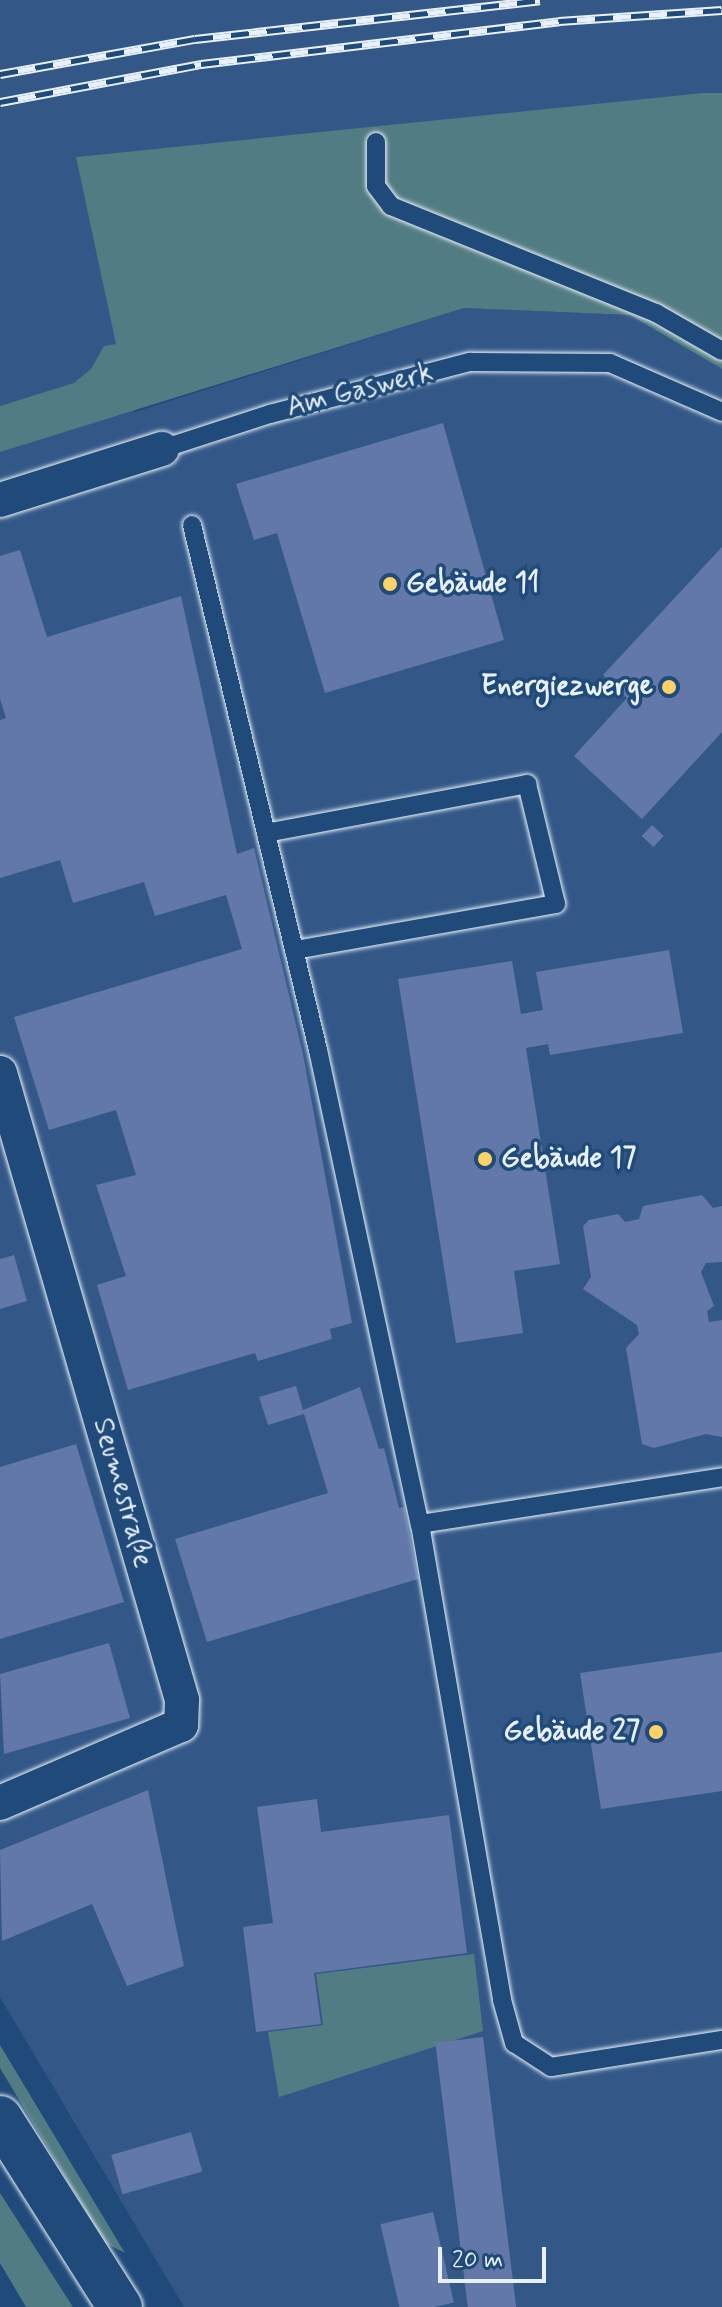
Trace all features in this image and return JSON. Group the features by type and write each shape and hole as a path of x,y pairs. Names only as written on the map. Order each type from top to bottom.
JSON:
{"street":[{"name":"Am Gaswerk","path":"0,500 162,449"},
{"name":"Seumestraße","path":"0,1073 182,1700 181,1725 0,1803"},
{"path":"0,2118 120,2307"}],"lane":[{"path":"376,142 376,186 391,206 656,313 722,351"},
{"name":"Am Gaswerk","path":"162,449 270,414 470,362 610,363 722,412"},
{"path":"192,525 294,950 420,1524 502,2000 514,2043 551,2067 722,2040"},
{"path":"266,833 527,784 556,904 294,950"},
{"path":"420,1524 722,1477"}],"shaded area":[{"path":"0,0 722,0 722,93 76,157 135,412 464,308 630,315 722,369 722,2307 184,2307 0,1997"}],"green space":[{"path":"722,93 722,369 630,315 464,308 0,452 0,406 74,383 91,369 104,346 116,344 76,157"},
{"path":"474,1954 483,2031 279,2097 268,2032 323,2025 316,1974"},
{"path":"0,2045 125,2253 105,2243 0,2068"},
{"path":"0,2193 73,2307 26,2307 0,2263"}],"building":[{"name":"Gebäude 11","path":"443,423 504,640 325,693 277,533 254,540 236,484"},
{"name":"Energiezwerge","path":"722,547 722,732 642,819 574,756 627,698 603,675"},
{"path":"20,550 47,637 181,596 237,854 254,848 303,1054 352,1323 330,1329 332,1339 258,1361 255,1353 128,1390 97,1285 126,1276 96,1185 136,1175 116,1110 49,1130 14,1017 242,949 226,895 155,916 144,882 73,903 60,860 0,878 0,720 6,718 0,699 0,556"},
{"path":"652,825 664,836 653,847 642,836"},
{"name":"Gebäude 17","path":"669,950 683,1033 550,1055 548,1044 526,1048 560,1264 514,1271 523,1333 456,1343 398,979 512,961 521,1014 543,1010 536,972"},
{"path":"702,1195 713,1208 722,1206 722,1262 706,1263 701,1272 714,1306 707,1311 709,1322 722,1320 722,1437 706,1434 654,1448 642,1444 626,1348 639,1334 637,1325 583,1289 591,1277 583,1226 589,1220 618,1214 625,1222 639,1219 643,1206"},
{"path":"14,1255 27,1301 0,1309 0,1259"},
{"path":"296,1386 303,1410 360,1387 379,1449 384,1448 399,1508 404,1507 418,1579 207,1642 175,1539 328,1493 304,1414 268,1425 259,1397"},
{"path":"76,1444 124,1602 0,1639 0,1467"},
{"path":"109,1643 130,1718 4,1754 0,1674"},
{"name":"Gebäude 27","path":"722,1652 722,1791 601,1809 580,1673"},
{"path":"148,1790 184,1966 127,1986 92,1904 2,1941 0,1850"},
{"path":"317,1799 321,1832 449,1815 467,1953 314,1973 321,2024 256,2032 243,1927 273,1923 257,1807"},
{"path":"483,2037 516,2307 468,2307 435,2043"},
{"path":"191,2132 202,2171 123,2194 111,2155"},
{"path":"433,2212 454,2303 435,2307 400,2307 380,2224"}],"railway":[{"path":"0,74 195,39 540,0"},
{"path":"0,102 201,64 559,21 722,10"}],"place":[{"name":"Gebäude 11","path":"390,584"},
{"name":"Energiezwerge","path":"669,687"},
{"name":"Gebäude 17","path":"485,1159"},
{"name":"Gebäude 27","path":"656,1732"}]}
